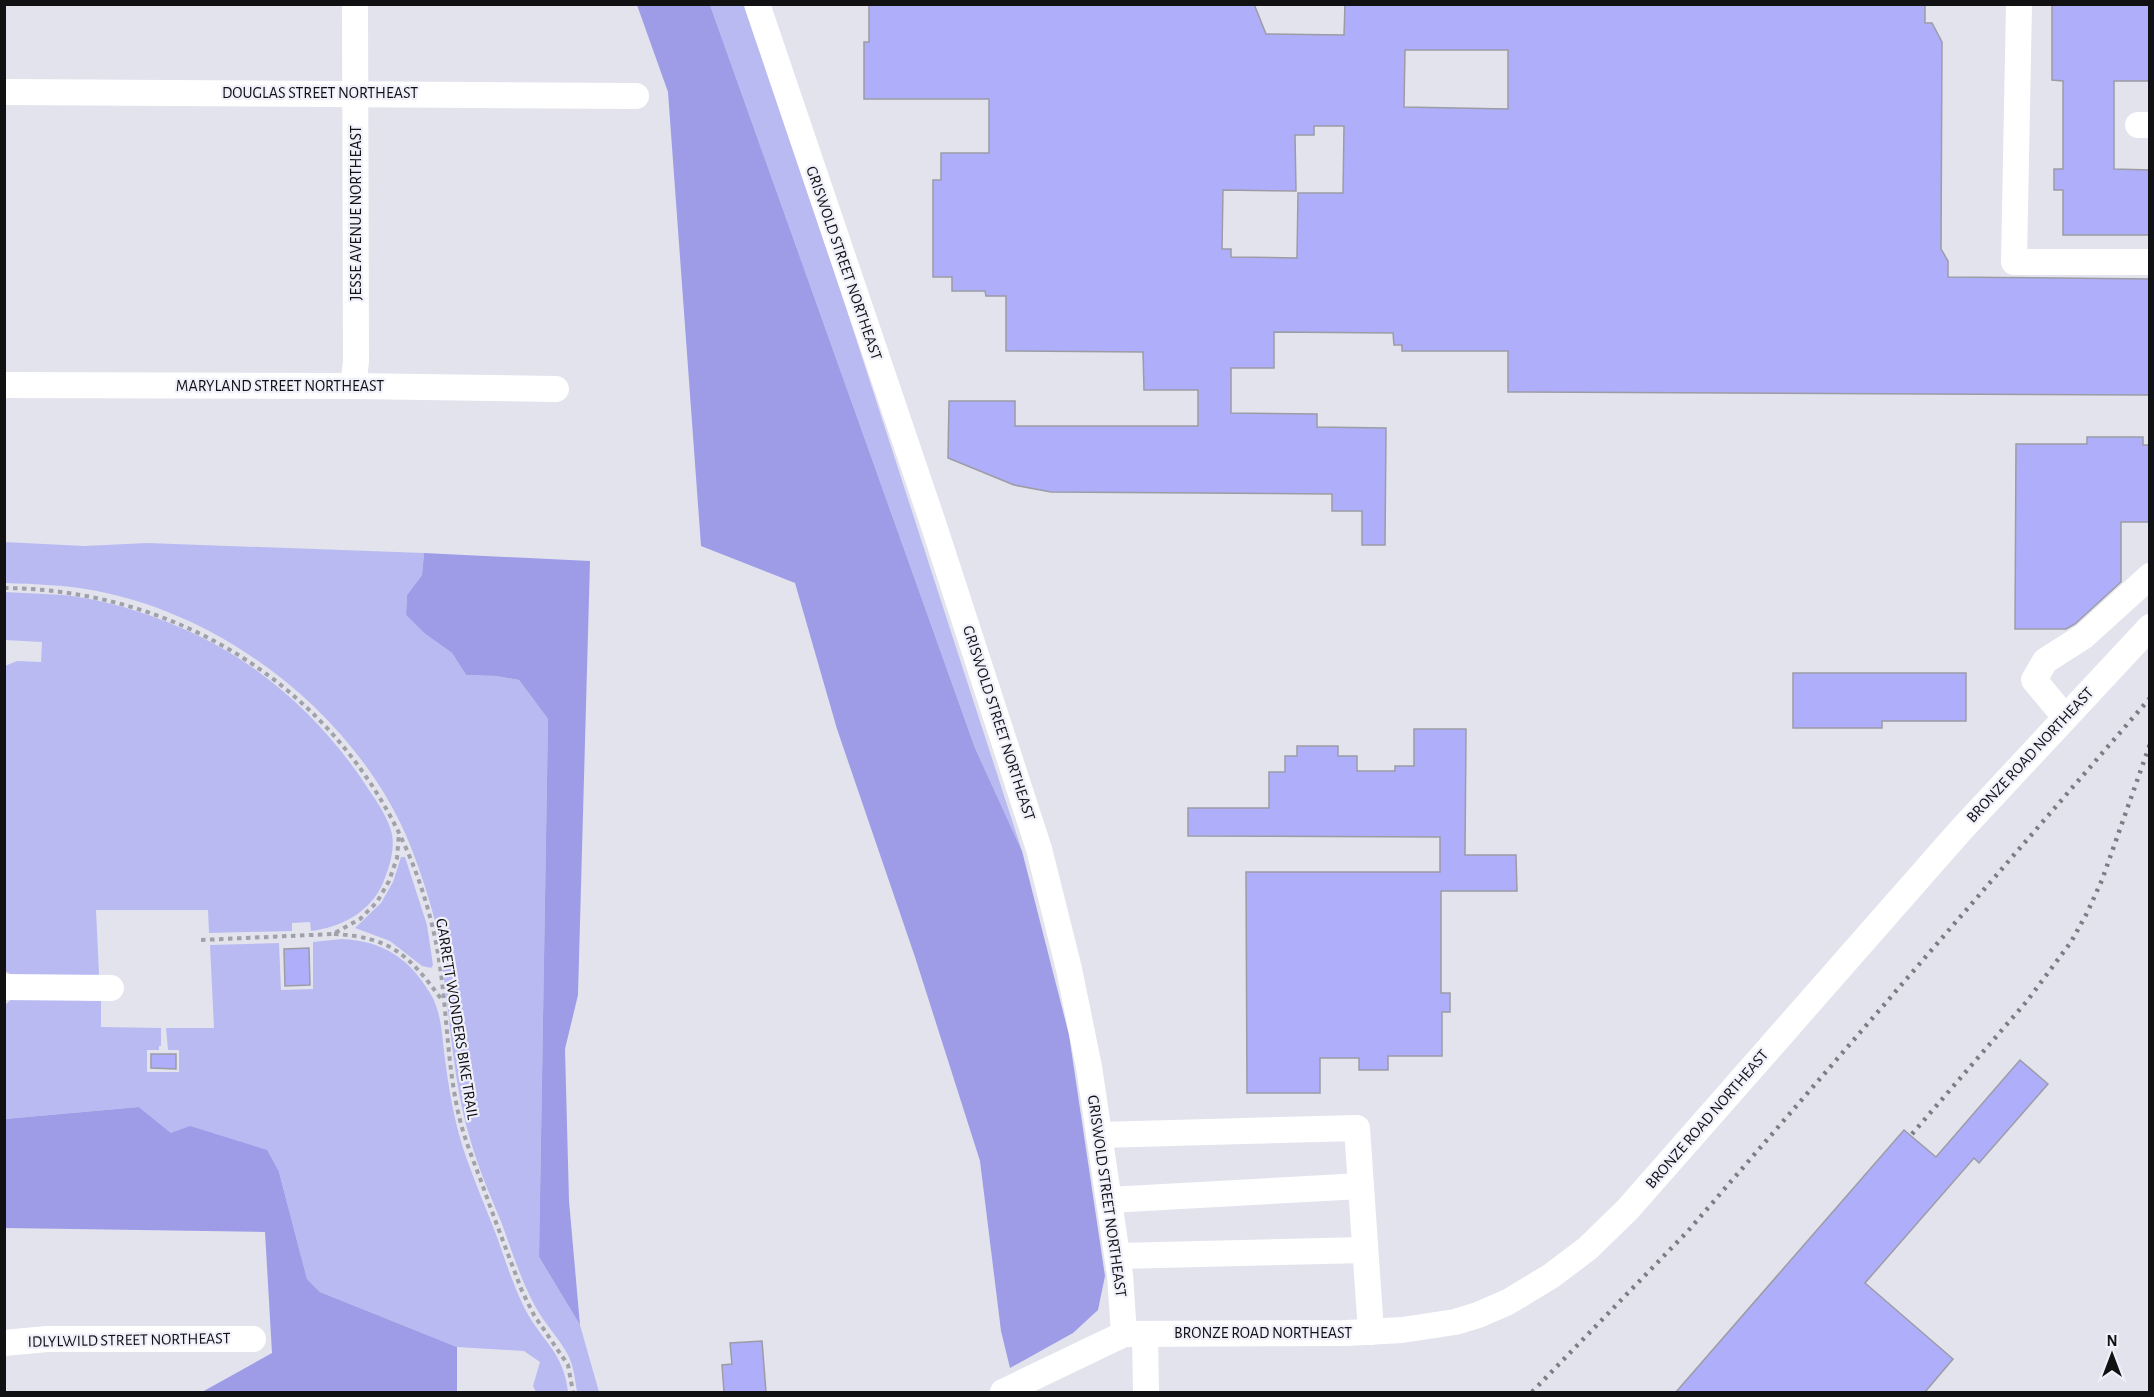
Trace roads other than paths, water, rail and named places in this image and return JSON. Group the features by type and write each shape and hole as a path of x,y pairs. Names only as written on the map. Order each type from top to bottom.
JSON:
{"street":[{"name":"JESSE AVENUE NORTHEAST","path":"353,386 356,362 355,4"},
{"name":"GRISWOLD STREET NORTHEAST","path":"757,4 933,522 1039,849 1069,969 1089,1067 1118,1256 1146,1392"},
{"path":"2019,4 2014,262 2150,262"},
{"name":"DOUGLAS STREET NORTHEAST","path":"4,92 636,96"},
{"name":"MARYLAND STREET NORTHEAST","path":"4,385 556,389"},
{"path":"2065,717 2034,680 2044,661 2084,636 2150,576"},
{"name":"BRONZE ROAD NORTHEAST","path":"1134,1334 1371,1332 1436,1326 1478,1315 1508,1302 1551,1276 1588,1248 1628,1209 1960,831 2150,627"},
{"path":"4,987 111,988"},
{"path":"1099,1135 1357,1128 1371,1332"},
{"path":"1109,1200 1361,1186"},
{"path":"1118,1256 1365,1250"},
{"path":"1003,1392 1134,1334"},
{"name":"IDLYLWILD STREET NORTHEAST","path":"4,1343 47,1339 253,1339"}],"railway":[{"path":"1532,1392 1688,1231 2150,698"},
{"path":"1912,1134 2027,1001 2071,942 2102,880 2150,744"}]}
